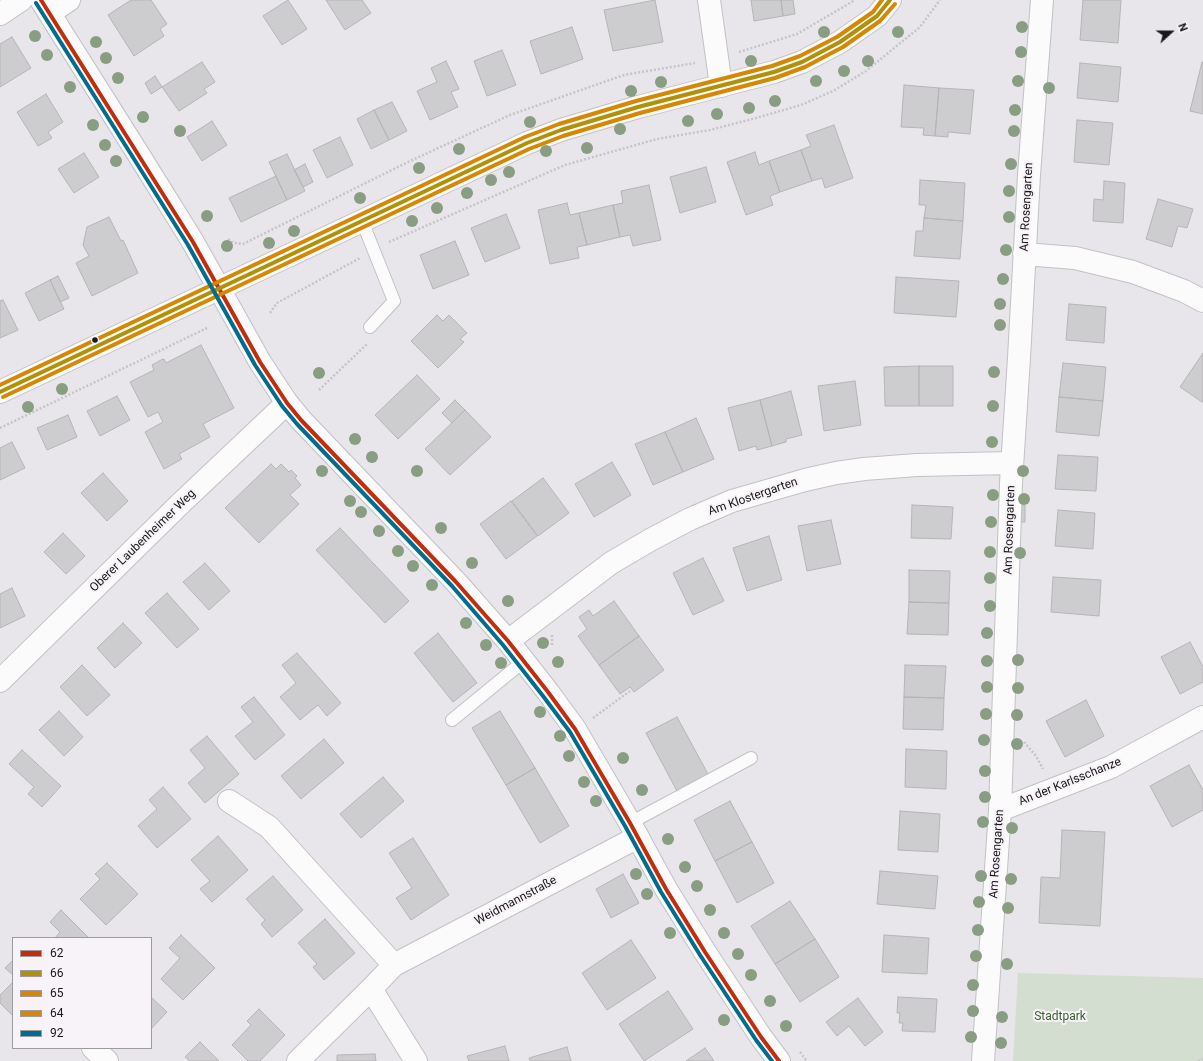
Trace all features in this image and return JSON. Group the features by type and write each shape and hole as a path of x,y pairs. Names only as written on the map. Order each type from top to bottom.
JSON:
{"street":[{"path":"0,14 22,0"},
{"path":"70,0 46,6 193,242 260,362 287,403 301,420 456,582 508,641 548,692 575,729 634,830 666,889 705,952 761,1037 779,1061"},
{"path":"709,0 721,86"},
{"path":"0,392 527,143 562,130 638,107 774,72 802,62 840,42 877,16 890,0"},
{"name":"Am Rosengarten","path":"983,1061 1000,810 1012,463 1029,169 1042,0"},
{"path":"1024,254 1075,258 1133,272 1184,291 1203,302"},
{"name":"Oberer Laubenheimer Weg","path":"0,681 180,504 287,403"},
{"name":"Am Klostergarten","path":"508,641 610,563 690,519 732,501 805,480 864,469 917,465 1012,463"},
{"name":"An der Karlsschanze","path":"1000,810 1111,767 1203,716"},
{"path":"229,800 269,827 394,965"},
{"name":"Weidmannstraße","path":"298,1061 394,965 634,830"},
{"path":"371,989 416,1061"},
{"path":"94,1049 107,1061"}],"lane":[{"path":"362,222 394,301 370,327"},
{"path":"452,720 524,661"},
{"path":"634,830 751,758"}],"path":[{"path":"270,313 277,303 387,243 565,165 657,139 710,130 756,118 801,105 834,91 866,71 920,27 940,0"},
{"path":"0,428 207,328"},
{"path":"552,633 552,644"},
{"path":"593,718 630,691"},
{"path":"1023,740 1036,756 1054,790"},
{"path":"1198,1061 1203,1059"}],"green space":[{"name":"Stadtpark","path":"1018,973 1203,978 1203,1061 1013,1061"}],"building":[{"path":"131,0 151,0 167,24 160,29 164,36 134,56 108,15"},
{"path":"288,0 307,29 282,45 263,16"},
{"path":"326,0 362,0 371,13 345,30"},
{"path":"655,0 663,42 613,51 604,10"},
{"path":"751,0 781,0 783,16 754,21"},
{"path":"781,0 793,0 795,14 783,16"},
{"path":"1083,0 1121,0 1118,43 1080,40"},
{"path":"572,27 583,59 541,74 530,41"},
{"path":"12,37 31,68 0,87 0,44"},
{"path":"502,50 516,85 487,96 474,61"},
{"path":"446,61 459,89 451,92 458,107 430,120 417,91 437,82 431,68"},
{"path":"202,62 215,82 204,89 207,93 179,111 162,87"},
{"path":"1202,62 1203,63 1203,114 1190,111"},
{"path":"1080,63 1121,67 1118,102 1077,98"},
{"path":"155,76 162,87 151,94 145,83"},
{"path":"904,85 939,88 935,136 923,135 924,128 901,127"},
{"path":"939,88 974,90 970,134 948,132 948,137 935,136"},
{"path":"46,94 63,122 48,132 52,138 38,146 17,112"},
{"path":"392,102 407,131 389,140 374,110"},
{"path":"374,110 389,140 371,149 357,119"},
{"path":"1077,120 1113,123 1109,165 1074,162"},
{"path":"212,121 227,145 202,161 187,137"},
{"path":"834,125 853,178 825,188 822,178 812,181 801,150 811,146 806,135"},
{"path":"340,137 353,165 327,178 313,150"},
{"path":"801,150 812,181 780,192 769,161"},
{"path":"755,152 759,165 769,161 780,192 770,196 773,205 746,215 727,162"},
{"path":"84,153 99,177 74,193 58,169"},
{"path":"287,154 305,191 287,200 269,162"},
{"path":"305,164 313,182 303,187 294,170"},
{"path":"706,167 716,202 680,213 670,177"},
{"path":"276,176 287,200 241,222 229,198"},
{"path":"920,180 965,183 963,221 924,218 926,205 919,205"},
{"path":"1104,181 1125,183 1123,223 1093,221 1094,199 1103,200"},
{"path":"649,185 661,240 633,246 630,235 620,237 613,205 623,203 621,191"},
{"path":"1158,199 1193,209 1187,228 1178,226 1172,247 1146,239"},
{"path":"567,203 570,215 579,213 587,245 577,247 579,258 550,264 538,210"},
{"path":"613,205 620,237 587,245 579,213"},
{"path":"506,214 520,248 485,262 471,228"},
{"path":"109,217 121,241 123,240 138,273 92,296 76,263 89,256 83,245 87,227"},
{"path":"924,218 963,221 960,259 914,256 916,231 923,231"},
{"path":"455,241 469,275 433,289 420,255"},
{"path":"58,276 69,298 60,302 50,280"},
{"path":"896,277 959,281 956,317 894,313"},
{"path":"50,280 64,309 39,321 25,293"},
{"path":"3,300 18,330 0,338 0,301"},
{"path":"1069,304 1106,307 1104,343 1066,340"},
{"path":"437,315 443,321 449,315 467,333 460,339 464,342 438,368 411,341"},
{"path":"201,345 234,408 203,424 210,437 179,454 182,459 164,469 145,432 163,422 158,412 148,417 130,382 154,370 152,365 161,360 164,359 166,363"},
{"path":"1203,353 1203,402 1202,402 1180,387"},
{"path":"1063,363 1106,367 1103,401 1059,397"},
{"path":"919,366 919,406 885,406 884,367"},
{"path":"919,366 953,366 953,406 919,406"},
{"path":"417,375 440,399 398,439 375,415"},
{"path":"855,381 861,425 824,431 818,386"},
{"path":"791,391 802,435 786,439 786,442 772,446 760,400"},
{"path":"117,396 130,420 100,436 87,411"},
{"path":"1059,397 1103,401 1099,436 1056,432"},
{"path":"455,400 465,410 452,423 442,413"},
{"path":"760,400 772,446 757,450 756,446 739,451 728,408"},
{"path":"465,410 491,437 450,475 425,449"},
{"path":"68,415 77,437 47,450 37,428"},
{"path":"696,418 714,459 683,472 665,432"},
{"path":"665,432 683,472 653,485 635,444"},
{"path":"12,442 25,468 0,480 0,448"},
{"path":"1058,455 1098,457 1096,491 1055,489"},
{"path":"612,462 631,495 594,517 575,484"},
{"path":"271,464 276,469 281,464 289,472 291,470 297,476 295,478 301,485 290,495 299,504 259,543 225,508"},
{"path":"103,473 128,501 107,521 81,493"},
{"path":"543,478 569,513 538,536 512,501"},
{"path":"511,501 537,536 506,559 480,524"},
{"path":"912,505 953,507 951,539 911,538"},
{"path":"1020,505 1025,505 1025,522 1019,522"},
{"path":"1058,510 1095,513 1093,549 1055,546"},
{"path":"831,520 841,564 807,571 798,526"},
{"path":"340,528 409,601 385,623 316,550"},
{"path":"63,533 85,556 66,574 44,552"},
{"path":"769,536 782,580 747,591 733,548"},
{"path":"703,558 724,601 693,615 673,573"},
{"path":"205,563 230,591 209,610 183,582"},
{"path":"909,570 950,571 949,603 909,602"},
{"path":"1053,577 1101,580 1099,616 1051,612"},
{"path":"12,588 25,616 0,628 0,594"},
{"path":"167,593 199,629 177,648 145,613"},
{"path":"614,601 639,636 599,665 578,636 587,629 579,617 589,610 593,616"},
{"path":"909,602 949,603 948,635 907,634"},
{"path":"123,623 142,643 115,668 97,648"},
{"path":"438,633 477,683 453,702 414,653"},
{"path":"639,636 664,670 634,692 630,687 620,694 599,665"},
{"path":"1190,642 1203,667 1203,682 1180,694 1161,657"},
{"path":"297,653 341,703 327,716 318,705 300,720 280,697 296,683 282,665"},
{"path":"82,665 110,695 87,716 60,687"},
{"path":"905,665 946,666 944,698 904,697"},
{"path":"254,697 285,735 255,760 235,736 253,722 241,707"},
{"path":"904,697 944,698 943,730 903,729"},
{"path":"1086,700 1104,736 1065,757 1046,721"},
{"path":"59,711 83,737 64,756 39,730"},
{"path":"500,711 535,768 506,785 472,728"},
{"path":"677,717 708,774 677,791 646,733"},
{"path":"207,736 239,774 205,803 188,783 205,768 190,750"},
{"path":"324,739 344,763 301,799 281,776"},
{"path":"906,749 947,751 946,789 905,787"},
{"path":"22,750 61,786 42,807 28,794 34,787 9,764"},
{"path":"1189,765 1203,790 1203,810 1172,827 1150,786"},
{"path":"535,768 569,826 540,843 506,785"},
{"path":"383,777 404,801 361,838 340,814"},
{"path":"163,787 191,819 157,848 138,826 157,809 149,800"},
{"path":"730,801 752,842 715,861 694,820"},
{"path":"900,811 940,814 938,852 898,850"},
{"path":"1062,830 1105,832 1100,926 1039,923 1041,877 1060,878"},
{"path":"218,836 248,870 212,902 200,889 210,881 191,860"},
{"path":"413,838 449,895 411,920 396,898 412,888 389,853"},
{"path":"752,842 774,883 737,903 715,861"},
{"path":"107,863 138,894 106,925 80,899 100,879 95,874"},
{"path":"880,871 938,876 935,909 877,904"},
{"path":"623,874 639,903 611,918 596,889"},
{"path":"273,876 303,910 272,937 261,924 265,920 246,899"},
{"path":"790,901 815,939 775,964 751,926"},
{"path":"61,910 88,937 56,937 60,932 50,922"},
{"path":"325,919 355,953 324,980 313,967 317,964 298,943"},
{"path":"181,935 215,968 183,1000 161,979 180,958 169,948"},
{"path":"884,935 929,938 927,974 882,972"},
{"path":"815,939 839,977 800,1002 775,964"},
{"path":"631,940 656,978 607,1010 582,973"},
{"path":"12,961 12,974 5,968"},
{"path":"12,983 12,1015 0,1003 0,995"},
{"path":"668,991 693,1029 644,1061 619,1024"},
{"path":"898,997 937,999 935,1032 902,1031 903,1023 899,1023 900,1013 897,1013"},
{"path":"152,998 167,1012 152,1028"},
{"path":"858,998 883,1032 865,1046 849,1026 837,1036 826,1022"},
{"path":"259,1009 285,1035 260,1061 248,1061 232,1045 251,1025 247,1021"},
{"path":"200,1042 219,1061 190,1061 185,1057"},
{"path":"505,1046 509,1061 469,1061 467,1056"},
{"path":"567,1047 571,1061 530,1061 529,1058"},
{"path":"705,1048 714,1061 686,1061"},
{"path":"375,1054 376,1061 337,1061 337,1055"}],"transit line":[{"name":"62","path":"41,0 193,242 260,362 287,403 301,420 456,582 508,641 548,692 575,729 630,823 666,889 705,952 761,1037 779,1061"},
{"name":"64","path":"0,385 525,137 559,124 636,101 772,66 800,56 837,37 873,12 882,0"},
{"name":"66","path":"0,392 527,143 561,130 638,107 774,72 802,62 840,42 877,16 890,0"},
{"name":"92","path":"36,3 188,245 255,365 282,406 297,424 452,586 503,645 570,732 625,826 661,892 700,955 756,1040 772,1061"},
{"name":"65","path":"3,397 529,149 563,136 640,113 775,78 805,67 843,47 880,21 895,4"}]}
